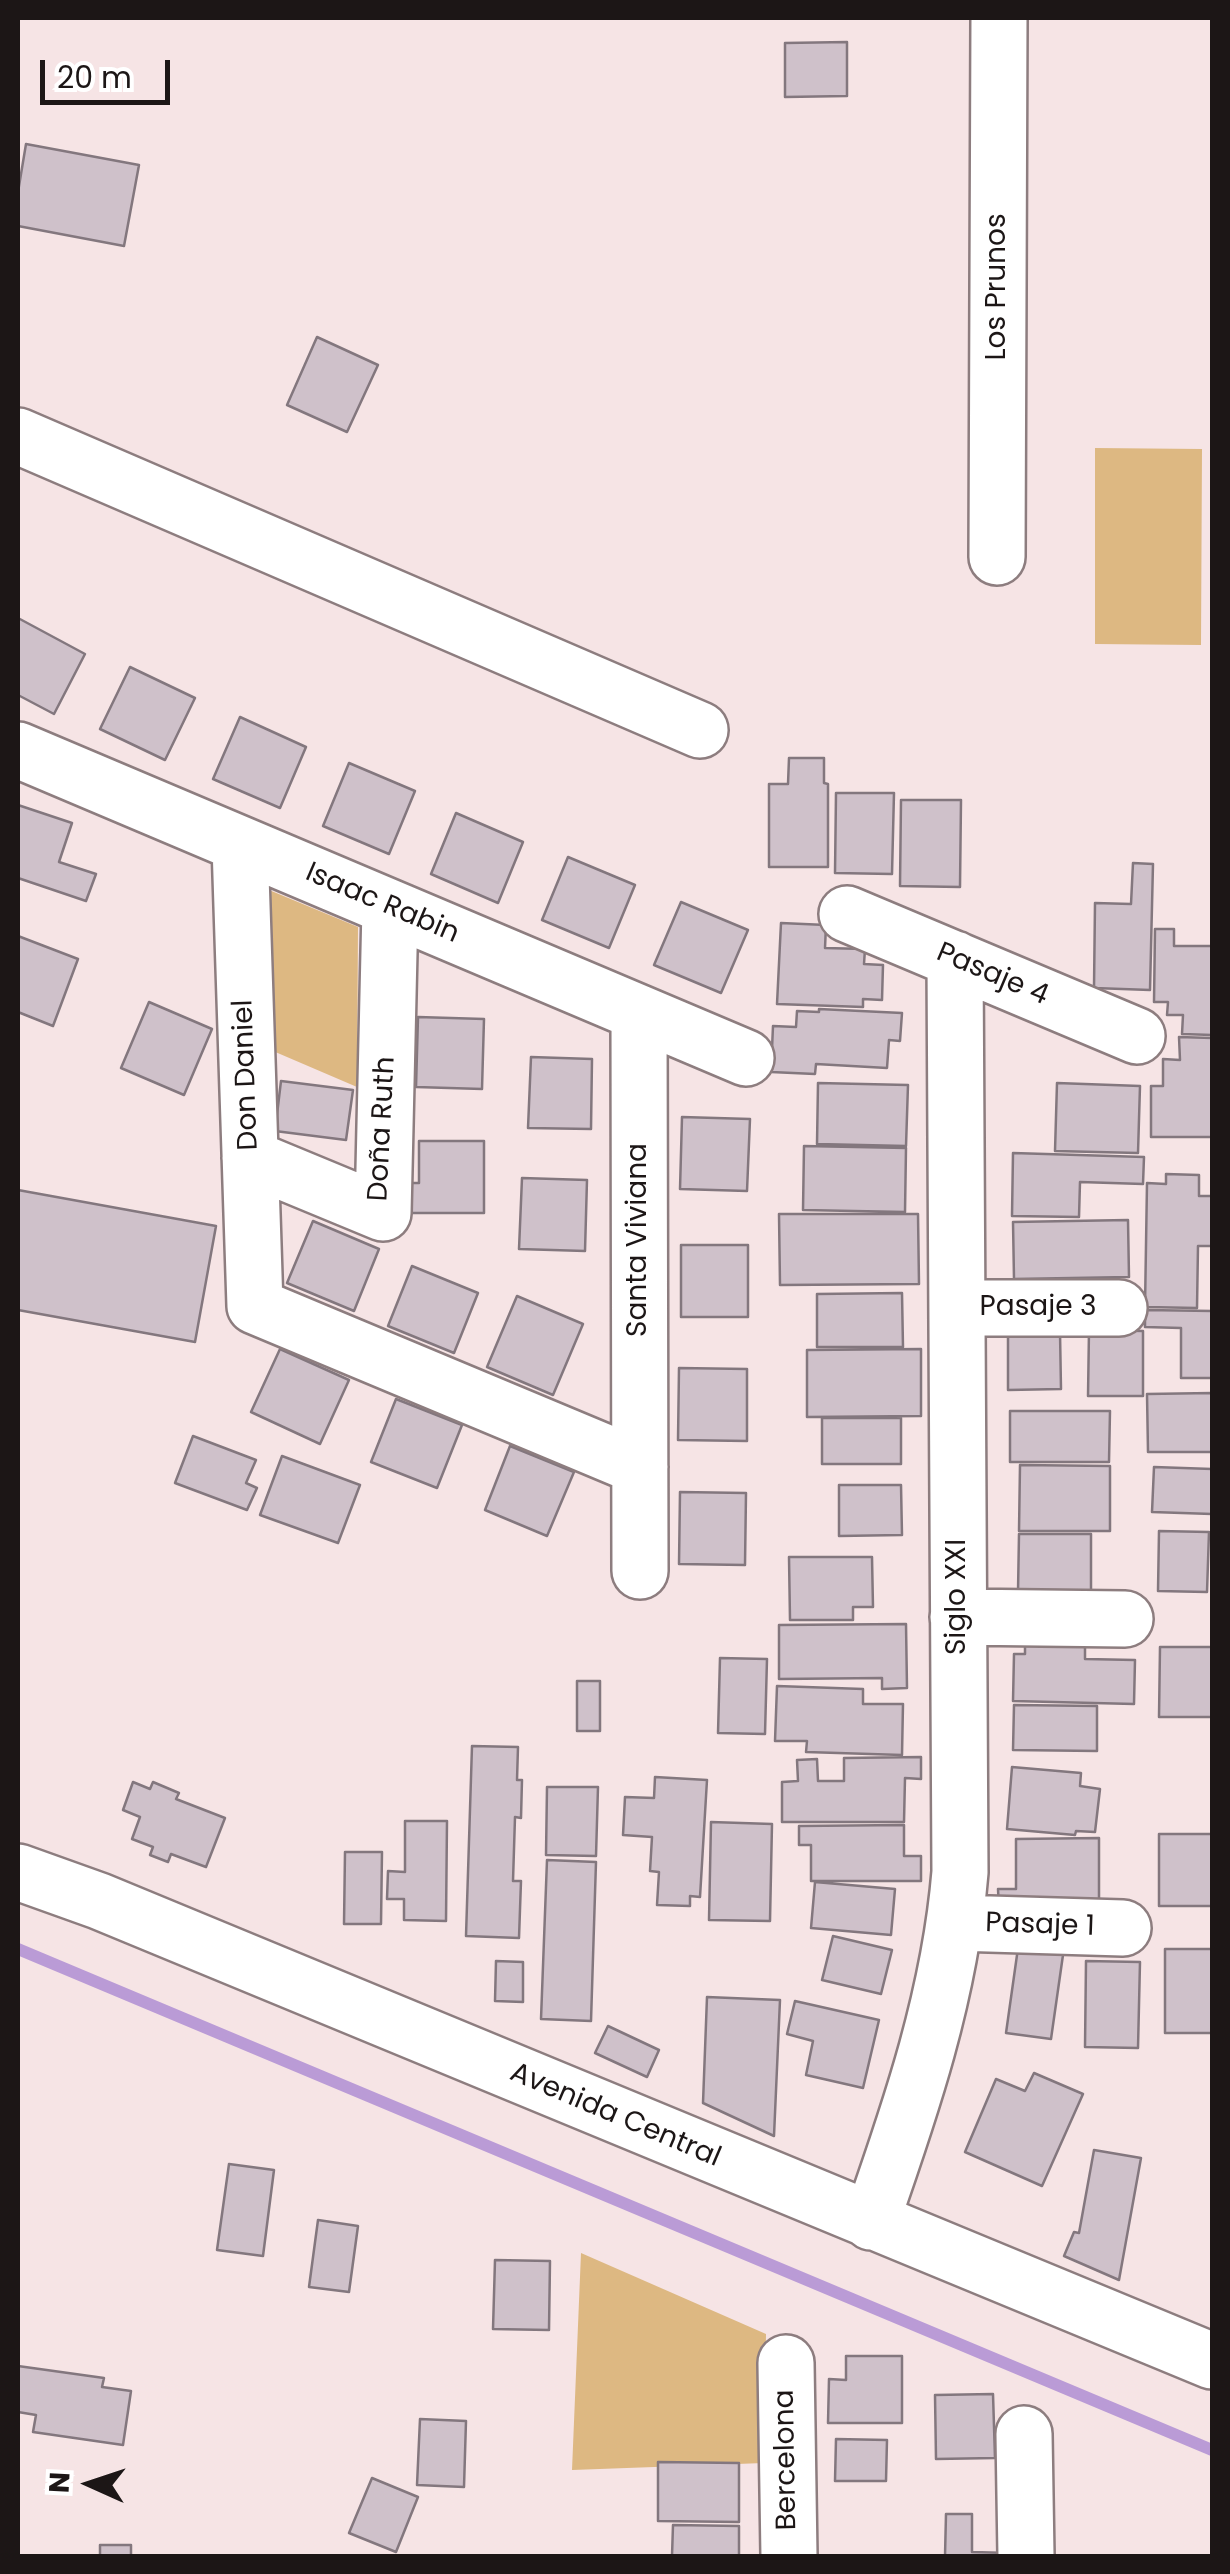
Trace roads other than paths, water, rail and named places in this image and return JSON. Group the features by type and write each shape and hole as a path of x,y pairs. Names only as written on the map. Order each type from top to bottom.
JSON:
{"street":[{"name":"Los Prunos","path":"996,557 998,18"},
{"path":"18,436 700,730"},
{"name":"Isaac Rabin","path":"18,750 746,1058"},
{"name":"Don Daniel","path":"240,845 255,1306 640,1468"},
{"name":"Doña Ruth","path":"250,1158 384,1214 390,908"},
{"name":"Pasaje 4","path":"847,914 1137,1036"},
{"name":"Siglo XXI","path":"871,2222 936,2020 956,1923 960,1872 955,959"},
{"name":"Santa Viviana","path":"639,1012 640,1571"},
{"name":"Pasaje 3","path":"956,1308 1118,1308"},
{"path":"958,1617 1124,1619"},
{"name":"Avenida Central","path":"18,1872 117,1909 1212,2360"},
{"name":"Pasaje 1","path":"956,1923 1124,1928"},
{"name":"Bercelona","path":"786,2363 788,2556"},
{"path":"1024,2434 1026,2556"}],"waterway":[{"path":"18,1949 1212,2450"}]}
